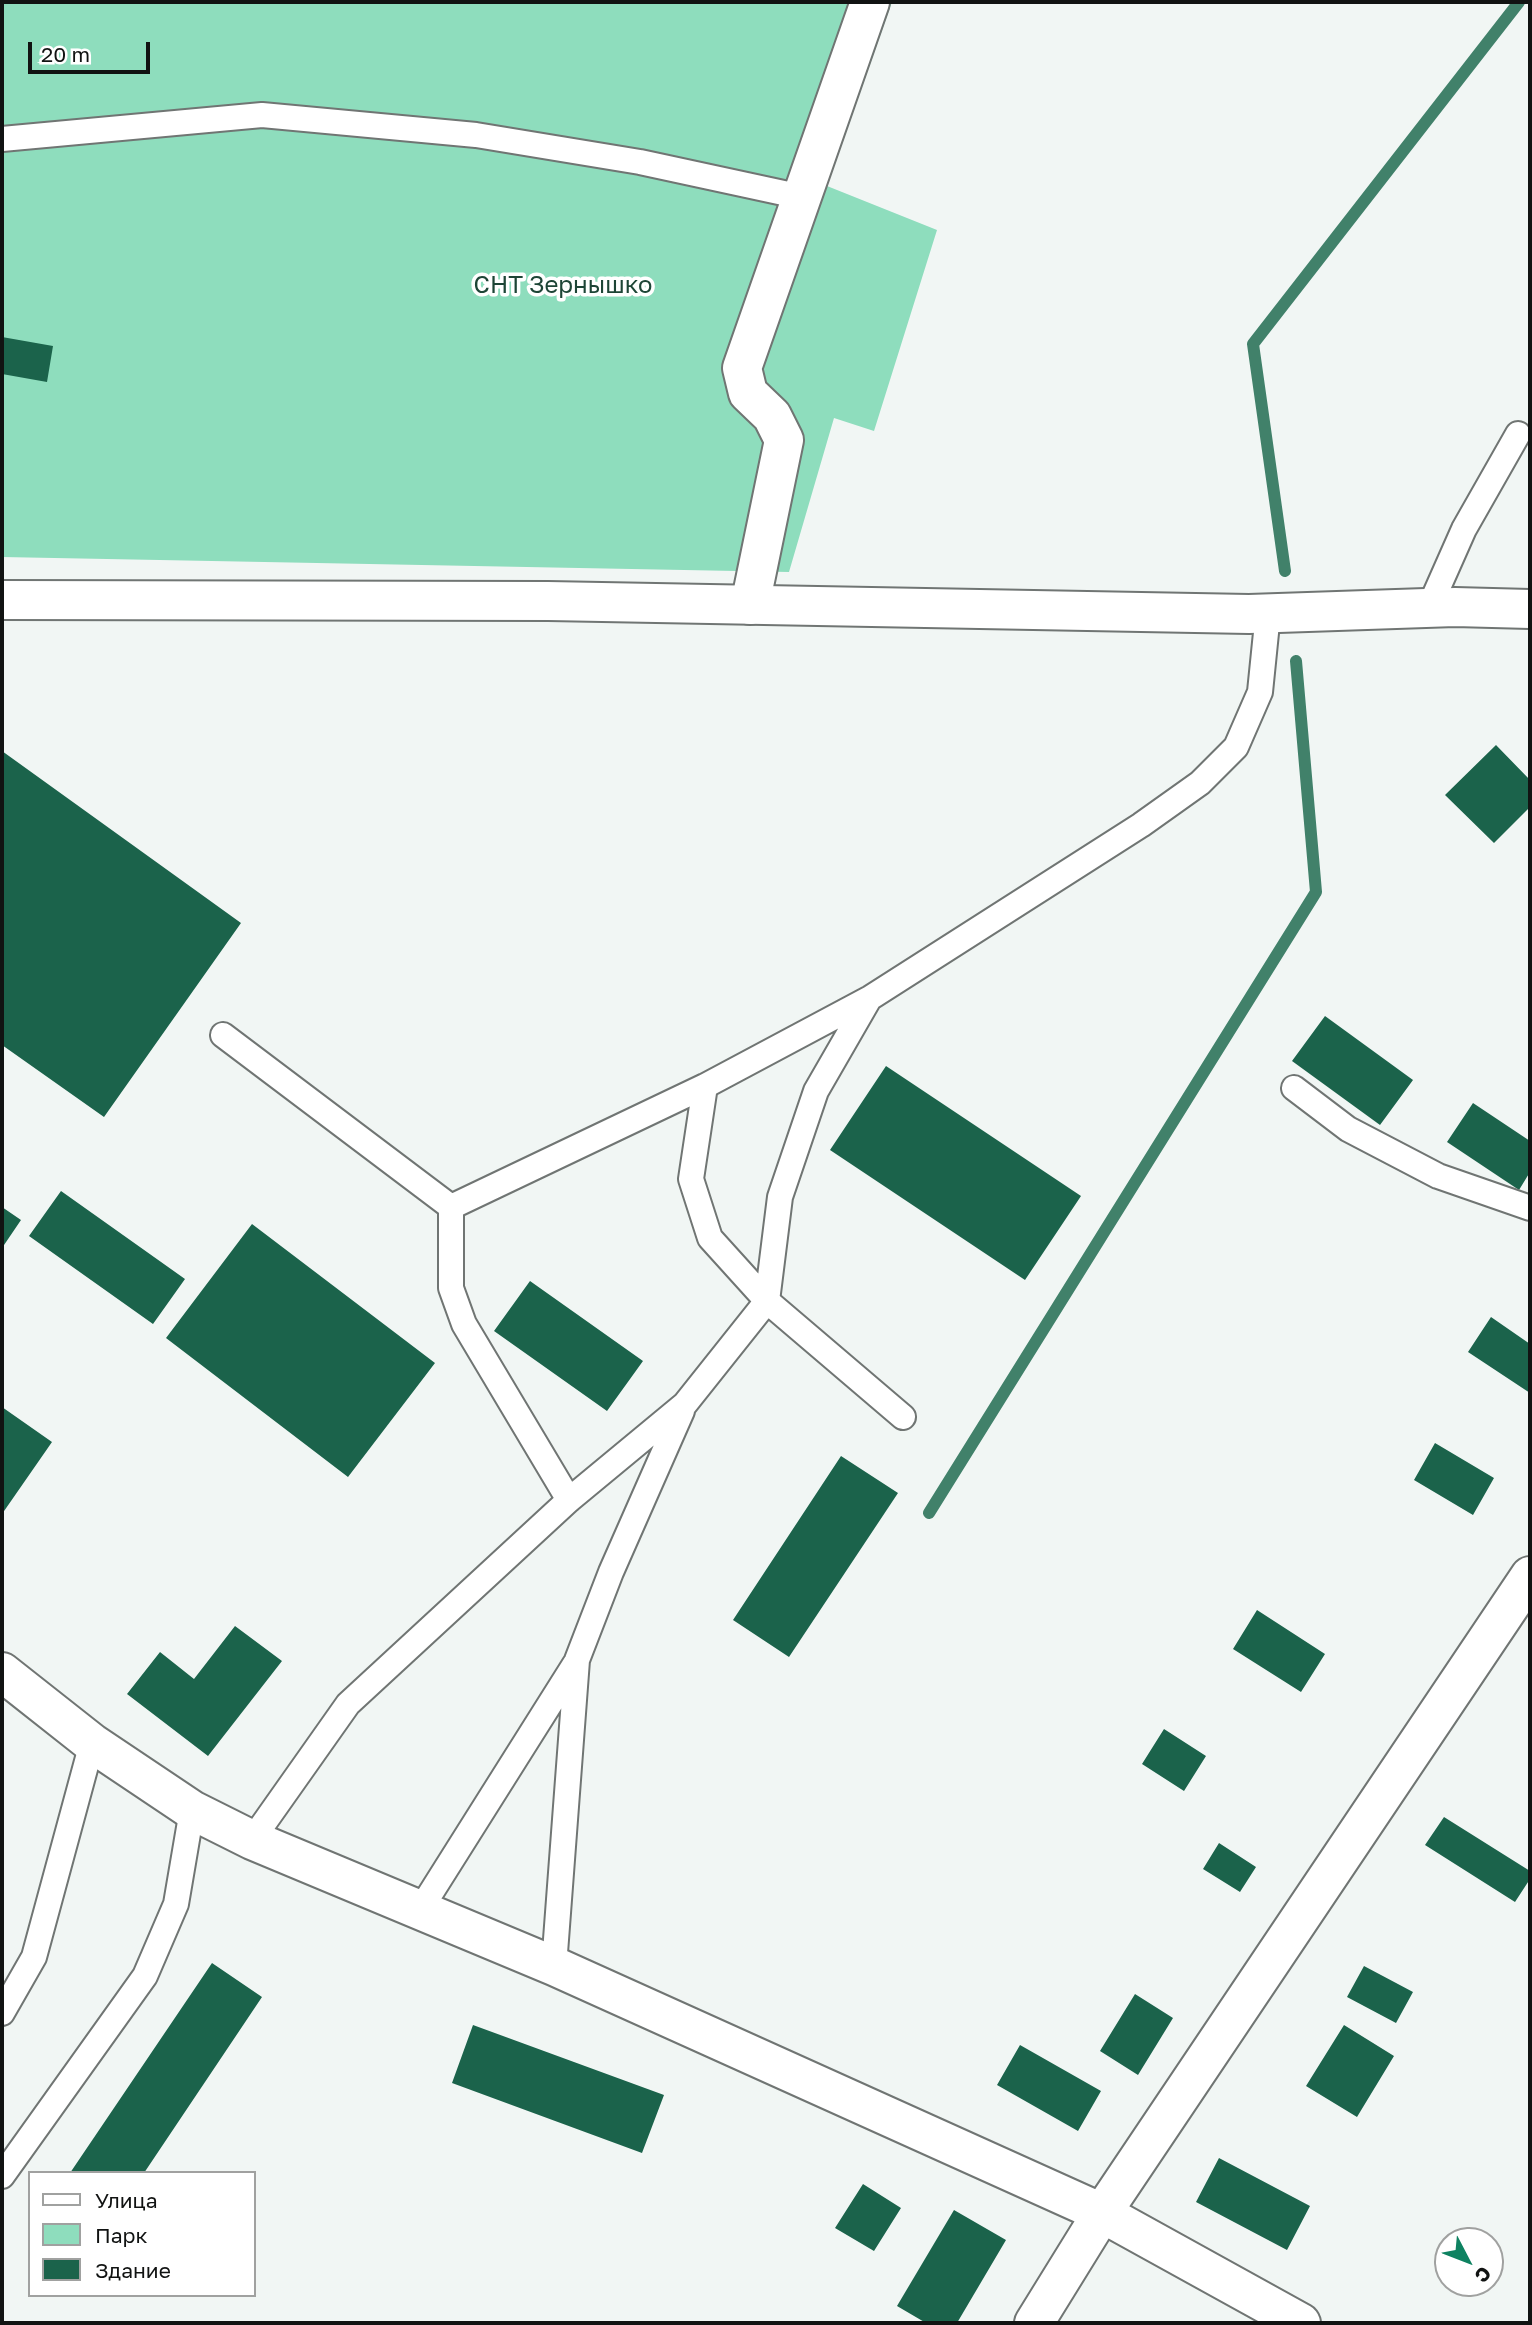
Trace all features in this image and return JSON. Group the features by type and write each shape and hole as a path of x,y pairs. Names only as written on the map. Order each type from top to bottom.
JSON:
{"street":[{"path":"750,604 784,440 772,416 748,393 741,368 870,2"},
{"path":"2,600 548,601 1268,613 1430,608 1530,609"},
{"path":"1034,2323 1102,2213 1530,1576"},
{"path":"2,1672 92,1742 192,1810 253,1840 555,1966 1102,2213 1301,2323"}],"lane":[{"path":"2,139 262,115 476,135 640,162 802,197"},
{"path":"1430,608 1464,529 1518,434"},
{"path":"451,1207 705,1086 870,998 1141,825 1200,783 1236,747 1261,692 1268,613"},
{"path":"253,1840 348,1704 569,1500 685,1404 767,1301 780,1197 816,1091 870,998"},
{"path":"223,1035 451,1207"},
{"path":"705,1086 691,1179 709,1237 767,1301 903,1417"},
{"path":"1294,1088 1348,1129 1438,1176 1530,1208"},
{"path":"451,1207 452,1288 464,1324 569,1500"},
{"path":"420,1910 577,1660 611,1572 685,1404"},
{"path":"555,1966 577,1660"},
{"path":"2,2013 34,1957 92,1742"},
{"path":"2,2176 145,1976 176,1904 192,1810"}],"green space":[{"name":"СНТ Зернышко","path":"2,2 892,2 827,186 937,230 874,431 834,418 789,572 2,557"}],"building":[{"path":"2,337 53,346 47,382 2,374"},
{"path":"1496,745 1530,780 1530,807 1494,843 1445,795"},
{"path":"2,751 241,923 104,1117 2,1045"},
{"path":"1325,1016 1413,1080 1380,1125 1292,1061"},
{"path":"886,1066 1081,1196 1025,1280 830,1150"},
{"path":"1473,1103 1530,1141 1530,1172 1519,1190 1447,1142"},
{"path":"61,1191 185,1279 153,1324 29,1236"},
{"path":"2,1207 21,1220 2,1248"},
{"path":"252,1224 435,1363 348,1477 166,1338"},
{"path":"530,1281 643,1361 607,1411 494,1331"},
{"path":"1491,1317 1530,1344 1530,1393 1468,1352"},
{"path":"2,1407 52,1442 2,1514"},
{"path":"1435,1443 1494,1478 1473,1515 1414,1480"},
{"path":"841,1456 898,1493 789,1657 733,1620"},
{"path":"1257,1610 1325,1654 1301,1692 1233,1649"},
{"path":"235,1626 282,1661 208,1756 127,1694 160,1652 194,1679"},
{"path":"1164,1729 1206,1756 1184,1791 1142,1764"},
{"path":"1444,1817 1530,1871 1530,1879 1515,1902 1425,1845"},
{"path":"1219,1843 1256,1867 1240,1892 1203,1869"},
{"path":"212,1963 262,1997 145,2171 71,2171"},
{"path":"1364,1966 1413,1992 1396,2023 1347,1997"},
{"path":"1135,1994 1173,2018 1138,2075 1100,2051"},
{"path":"473,2025 664,2095 642,2153 452,2083"},
{"path":"1344,2025 1394,2056 1357,2117 1306,2086"},
{"path":"1020,2045 1101,2091 1078,2131 997,2085"},
{"path":"1219,2158 1310,2206 1287,2250 1196,2202"},
{"path":"863,2184 901,2208 874,2251 835,2228"},
{"path":"954,2210 1006,2240 957,2323 926,2323 897,2306"}],"waterway":[{"path":"1285,571 1253,344 1519,2"},
{"path":"929,1513 1316,892 1296,661"}]}
